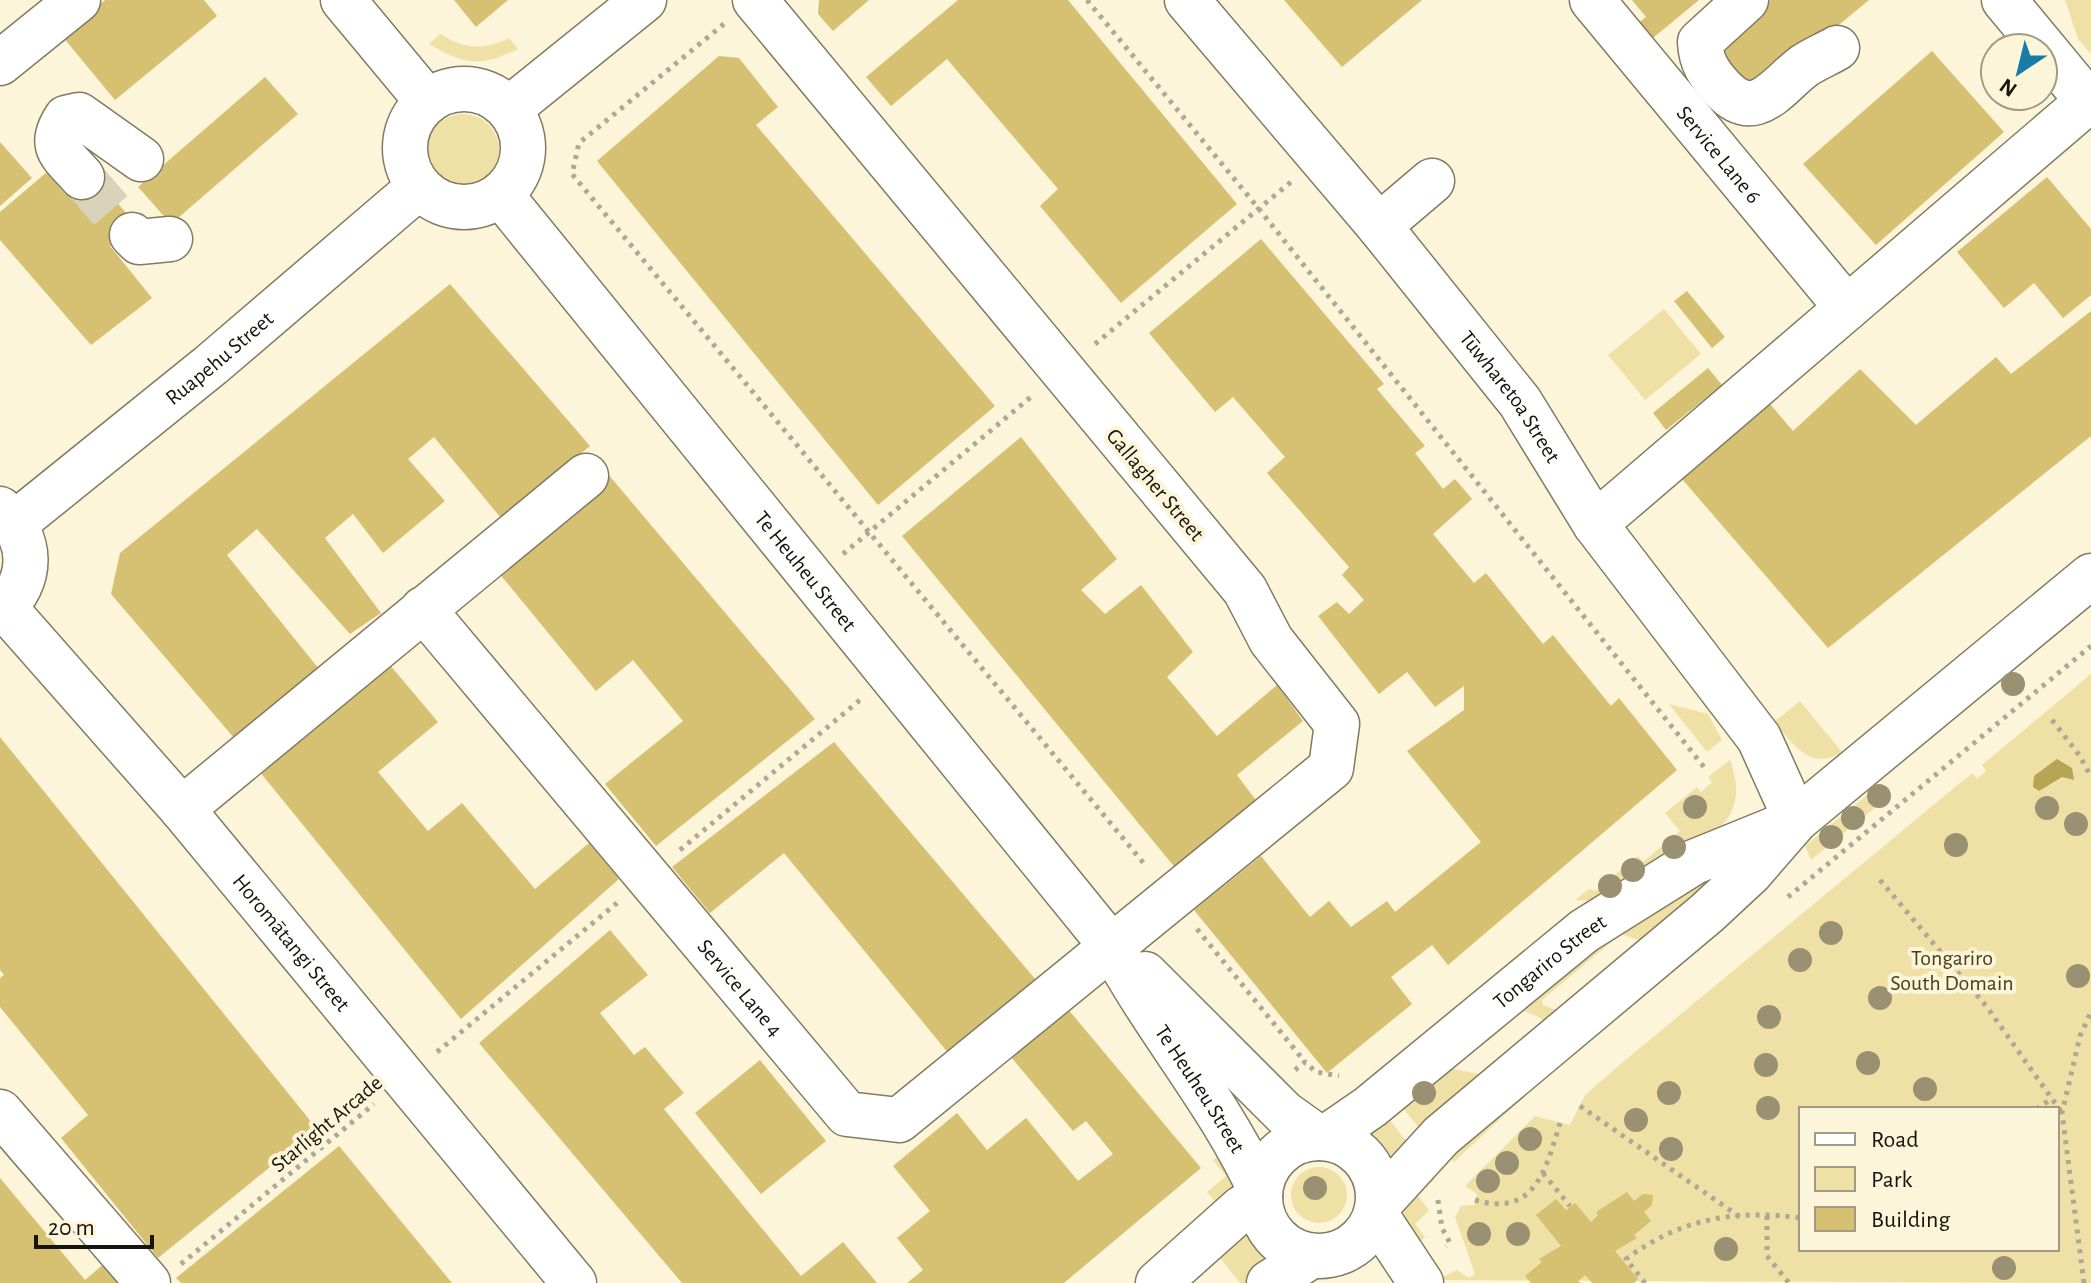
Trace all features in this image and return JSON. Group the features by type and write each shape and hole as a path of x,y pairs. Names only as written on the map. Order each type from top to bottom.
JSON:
{"street":[{"path":"0,63 78,0"},
{"path":"343,0 427,101"},
{"path":"509,109 644,0"},
{"name":"Tūwharetoa Street","path":"1187,0 1379,226 1520,402 1595,524 1759,738 1796,820"},
{"name":"Service Lane 6","path":"1592,0 1847,308"},
{"path":"1746,0 1700,42 1701,58 1709,73 1734,99 1756,103 1767,99 1805,66 1837,48"},
{"path":"1595,524 2085,107 2004,0"},
{"name":"Gallagher Street","path":"744,8 1245,590 1271,640 1337,724 1331,768 1112,947"},
{"path":"461,89 496,97 509,109 519,126 524,145 518,173 501,195 467,208 433,199 419,187 409,171 404,152 406,133 414,116 427,101 461,89"},
{"path":"82,177 56,147 55,134 66,118 79,115 141,159"},
{"path":"1379,226 1432,181"},
{"name":"Ruapehu Street","path":"2,609 16,594 26,566 24,541 7,516 211,365 419,187"},
{"name":"Te Heuheu Street","path":"501,195 1112,947 1155,1020 1233,1135 1260,1193"},
{"path":"182,809 586,476"},
{"name":"Tongariro Street","path":"1377,1210 1441,1136 1707,913 1750,873 1796,820 2091,576"},
{"name":"Horomātangi Street","path":"2,609 182,809 403,1080 574,1283"},
{"name":"Service Lane 4","path":"423,609 847,1114 899,1120 1112,947"},
{"name":"Tongariro Street","path":"1322,1138 1370,1107 1584,931 1694,862 1796,820"},
{"name":"Te Heuheu Street","path":"1112,947 1172,1000 1284,1113 1322,1138"},
{"path":"0,1112 160,1278"},
{"path":"1269,1283 1332,1265 1361,1239 1377,1210 1375,1178 1361,1156 1339,1141 1322,1138 1284,1149 1268,1167 1260,1193 1263,1217 1274,1236 1291,1249 1332,1265"},
{"path":"1158,1283 1260,1193"},
{"path":"1377,1210 1432,1266"}],"path":[{"path":"1087,0 1259,209 1704,767"},
{"path":"744,8 579,143 572,174 1305,1062 1316,1072 1344,1077 1351,1072"},
{"path":"1820,870 2091,646"},
{"path":"2052,720 2080,756 2091,777"},
{"path":"1880,880 1987,1007 2058,1107"},
{"path":"2062,1113 2091,1012"},
{"path":"1287,1076 1305,1062"},
{"name":"Starlight Arcade","path":"160,1278 403,1080"},
{"path":"2039,1107 2053,1098"},
{"path":"1580,1106 1741,1218"},
{"path":"2059,1108 2084,1283"},
{"path":"1475,1200 1496,1206 1511,1204 1527,1194 1543,1173 1560,1123"},
{"path":"1543,1173 1570,1206"},
{"path":"1432,1266 1450,1243 1439,1213 1439,1192"},
{"path":"1767,1216 1767,1256 1789,1283"},
{"path":"1645,1283 1626,1259 1654,1239 1686,1224 1767,1216 1799,1218"}],"green space":[{"path":"2065,0 2091,0 2091,54 2078,39"},
{"path":"440,34 458,43 474,46 491,45 509,38 518,49 483,61 463,60 429,44"},
{"path":"470,114 489,124 497,136 497,164 489,176 477,184 456,186 437,176 429,164 427,143 437,124 449,116"},
{"path":"1664,309 1701,354 1645,400 1608,355"},
{"name":"Tongariro South Domain","path":"2091,674 2091,1283 1437,1280 1457,1270 1469,1278 1475,1274 1455,1217 1461,1206 1474,1205 1477,1194 1465,1186 1535,1116 1570,1125 1585,1095 1617,1067 1972,773 1977,779 1986,771 1982,765"},
{"path":"1800,701 1842,752 1821,759 1812,757 1796,746 1774,722"},
{"path":"1669,704 1708,714 1722,740 1707,752"},
{"path":"1730,760 1736,798 1731,812 1712,835 1593,901 1575,900 1589,889 1595,891 1638,856 1643,862 1680,831 1665,813 1697,787 1701,792 1712,782 1708,777"},
{"path":"1878,786 1888,797 1811,860 1805,846"},
{"path":"1730,867 1641,941 1621,934 1542,1000 1543,1005 1565,1013 1425,1135 1397,1101 1445,1067 1479,1074 1543,1022 1541,1018 1517,1008 1591,941"},
{"path":"1538,1078 1542,1080 1454,1162 1445,1152"},
{"path":"1385,1114 1411,1147 1389,1167 1364,1133"},
{"path":"1228,1148 1234,1184 1228,1201 1217,1204 1207,1192 1226,1176 1213,1160"},
{"path":"1319,1167 1339,1175 1347,1195 1339,1215 1319,1223 1299,1215 1291,1195 1299,1175"},
{"path":"1425,1170 1434,1180 1417,1195 1429,1210 1415,1224 1425,1237 1413,1247 1405,1223 1405,1206"},
{"path":"1251,1224 1272,1261 1249,1283 1240,1283 1215,1252"}],"shaded area":[{"path":"2057,759 2072,768 2074,780 2062,777 2039,791 2033,787 2034,776"}],"building":[{"path":"105,0 204,0 217,16 115,100 62,36"},
{"path":"454,0 508,0 476,27"},
{"path":"819,0 869,0 833,31 818,14"},
{"path":"958,0 1068,0 1237,204 1121,303 1040,206 1058,189 947,59 891,106 866,77"},
{"path":"1284,0 1422,0 1342,67"},
{"path":"1632,0 1699,0 1648,42 1634,26 1646,17"},
{"path":"1771,0 1869,0 1755,94 1715,46"},
{"path":"1932,51 1979,104 1979,112 1986,112 2004,132 1876,245 1803,164"},
{"path":"719,56 739,58 778,107 756,125 995,406 878,505 597,161"},
{"path":"265,77 298,114 171,224 138,187"},
{"path":"0,142 32,178 0,206"},
{"path":"91,171 136,225 110,246 152,298 91,345 0,240 0,212 47,172 65,194"},
{"path":"2047,177 2091,229 2091,295 2063,318 2034,283 2004,308 1957,252"},
{"path":"1261,239 1384,384 1377,389 1425,446 1415,453 1443,489 1455,479 1472,499 1433,534 1474,583 1486,573 1543,644 1553,635 1611,706 1619,698 1677,770 1448,965 1432,945 1391,977 1412,1004 1327,1073 1194,910 1261,856 1310,917 1329,901 1351,927 1387,901 1395,912 1481,842 1407,751 1464,710 1464,686 1435,707 1407,672 1379,694 1318,616 1337,602 1349,614 1364,600 1342,575 1349,567 1267,473 1285,457 1233,397 1215,412 1149,333"},
{"path":"450,284 590,446 501,518 434,437 408,459 445,501 383,553 353,514 325,538 381,613 350,634 257,529 227,555 319,669 235,739 111,594 120,553"},
{"path":"1687,291 1725,337 1712,348 1674,301"},
{"path":"2091,311 2091,436 1828,648 1676,472 1764,397 1793,431 1860,369 1916,425 1996,357 2011,374"},
{"path":"1708,368 1722,385 1666,430 1653,413"},
{"path":"1021,437 1117,559 1081,590 1105,614 1141,585 1193,652 1167,677 1217,736 1277,685 1303,721 1237,775 1258,803 1177,870 902,536"},
{"path":"607,473 815,719 656,846 605,784 683,721 633,660 596,691 494,567"},
{"path":"384,658 438,722 378,772 428,831 462,803 535,889 589,843 619,879 461,1019 255,766"},
{"path":"0,737 317,1129 158,1258 61,1138 88,1115 0,1007 0,978 4,975 0,970"},
{"path":"834,742 1042,987 954,1060 784,853 710,913 672,867"},
{"path":"610,930 648,975 600,1013 634,1055 645,1047 684,1093 664,1109 801,1276 843,1242 877,1283 682,1283 479,1043"},
{"path":"1062,1002 1201,1168 1064,1283 907,1283 923,1270 897,1238 930,1211 893,1166 957,1113 987,1150 1026,1118 1078,1181 1113,1154 1086,1121 1073,1131 1006,1051"},
{"path":"760,1060 826,1141 761,1194 695,1113"},
{"path":"339,1146 452,1283 181,1283 176,1278"},
{"path":"0,1178 85,1280 106,1262 123,1283 0,1283"},
{"path":"1627,1192 1634,1201 1643,1194 1653,1195 1652,1205 1644,1212 1651,1221 1634,1235 1637,1238 1615,1251 1638,1279 1634,1283 1592,1283 1585,1275 1578,1281 1581,1283 1531,1283 1525,1276 1542,1262 1539,1259 1561,1246 1536,1215 1556,1199 1566,1210 1575,1203 1591,1222 1598,1215 1596,1212"}],"tunnel":[{"path":"82,177 132,235"}]}
